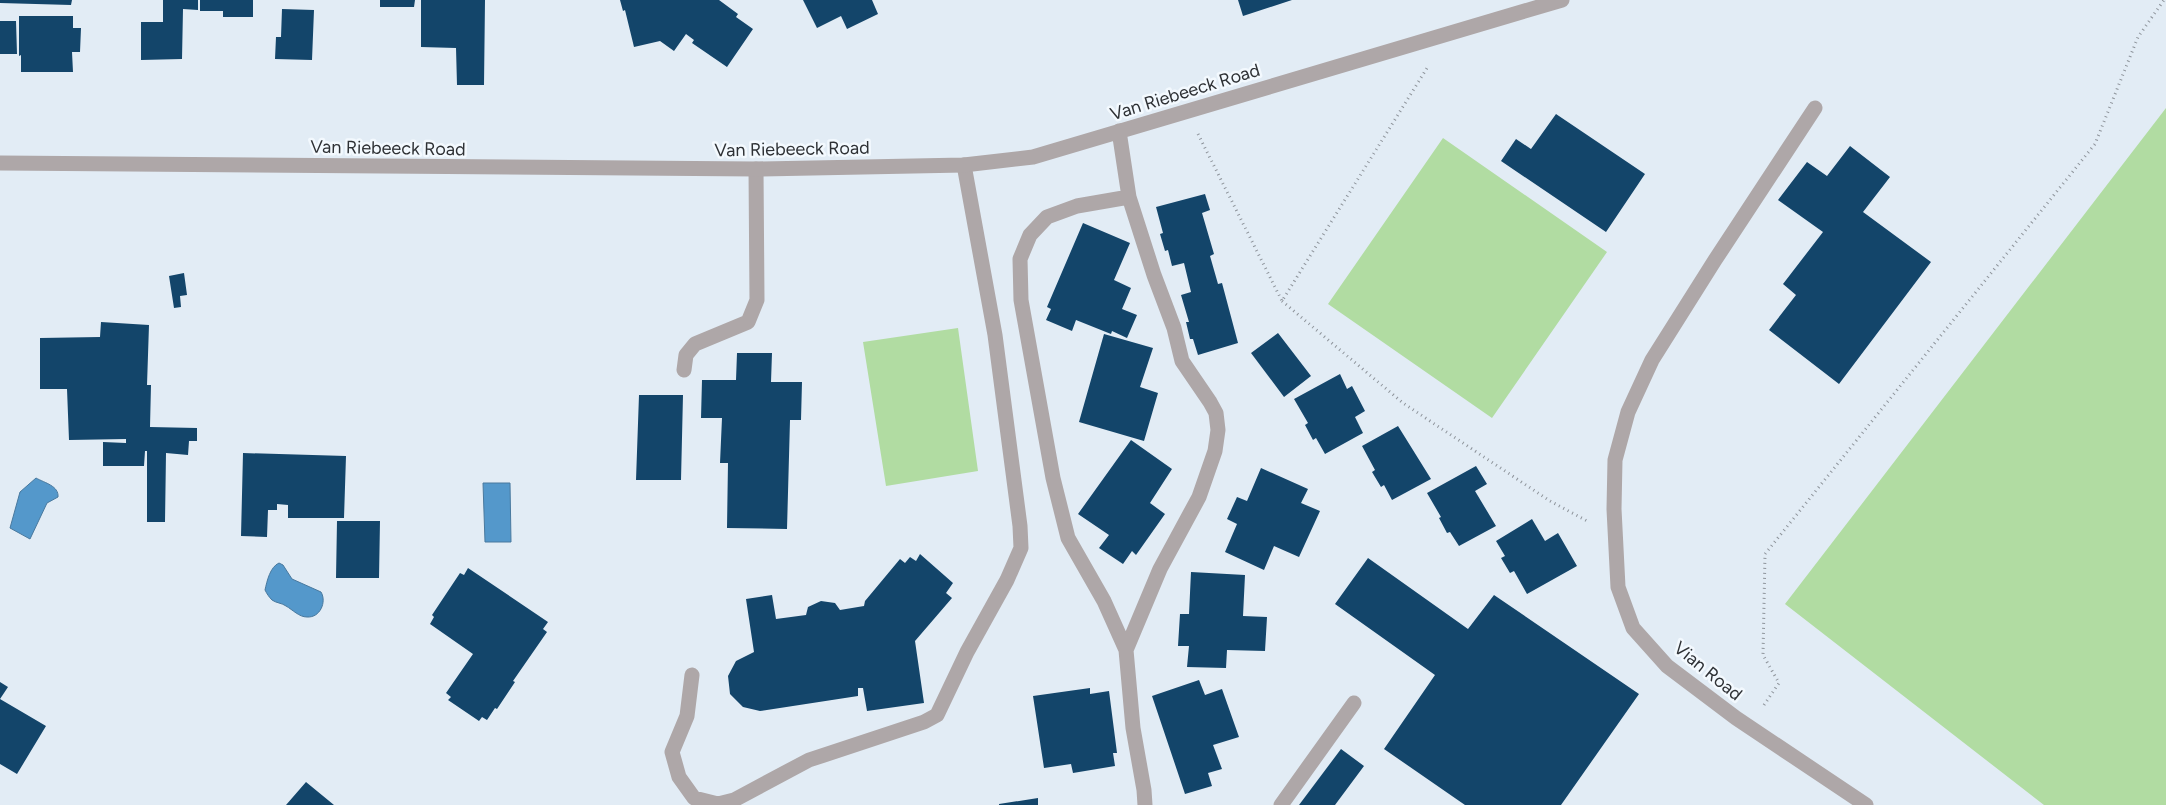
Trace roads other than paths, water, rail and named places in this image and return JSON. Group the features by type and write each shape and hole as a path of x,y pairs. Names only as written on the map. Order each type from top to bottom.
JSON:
{"street":[{"name":"Van Riebeeck Road","path":"0,163 756,169 964,165 1033,157 1562,0"},
{"name":"Vian Road","path":"1816,108 1715,260 1652,360 1628,412 1615,460 1614,509 1618,586 1633,628 1667,666 1748,726 1866,805"},
{"path":"1119,131 1129,197 1154,275 1174,328 1182,360 1216,413 1218,430 1215,450 1199,497 1160,569 1126,650"},
{"path":"692,675 686,716 672,752 679,777 694,798 718,804 734,800 809,760 924,722 937,715 967,652 1008,580 1021,548 1020,526 996,335 964,165"},
{"path":"684,370 686,355 695,344 748,322 757,300 756,169"},
{"path":"1129,197 1077,206 1047,217 1030,235 1020,259 1021,300 1053,478 1068,538 1104,601 1126,650 1133,728 1145,805"},
{"path":"1281,805 1354,703"}],"water":[{"path":"36,478 54,487 58,497 47,503 30,539 10,528 20,492"},
{"path":"483,483 510,483 511,542 485,542"},
{"path":"279,563 283,565 292,579 321,592 323,605 316,615 312,617 301,616 272,600 268,595 265,590 268,579 273,568"}]}
